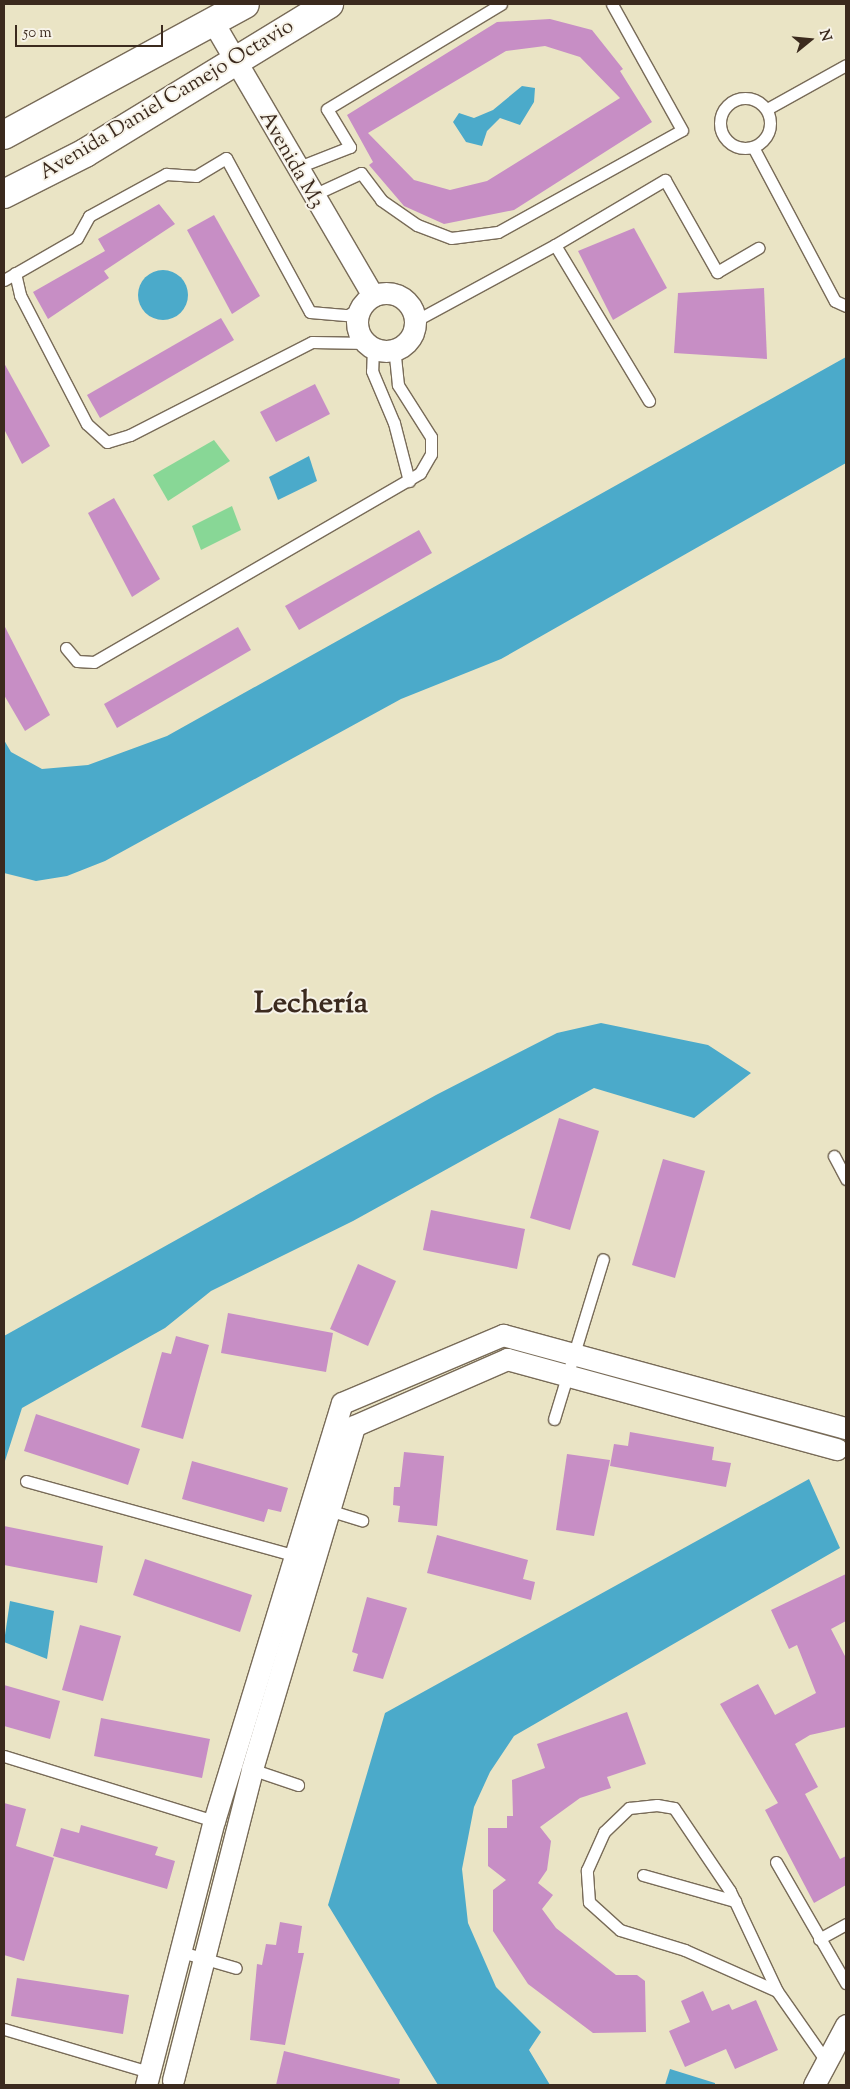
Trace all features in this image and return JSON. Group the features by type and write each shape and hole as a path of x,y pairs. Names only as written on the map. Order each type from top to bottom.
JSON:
{"street":[{"name":"Avenida Daniel Camejo Octavio","path":"4,136 245,4"},
{"name":"Avenida Daniel Camejo Octavio","path":"4,194 84,153 329,4"},
{"name":"Avenida M3","path":"213,22 296,168 367,302"},
{"path":"398,295 410,305 415,321 407,341 394,349 370,345 359,330 367,302 398,295"},
{"path":"843,1450 566,1372 508,1359 354,1426 252,1769 200,1958 176,2083 146,2080 178,1951 231,1762 292,1555 342,1403 503,1335 573,1352 846,1428"},
{"path":"253,1687 274,1693"},
{"path":"814,2085 846,2025"}],"lane":[{"path":"296,168 350,147 327,109 501,4"},
{"path":"311,196 361,173 381,200 417,225 451,238 498,232 682,130 612,4"},
{"path":"766,109 846,65"},
{"path":"744,97 766,109 768,135 753,147 740,148 728,142 720,117 731,102 744,97"},
{"path":"753,147 835,301 846,306"},
{"path":"4,280 77,238 88,216 157,178 166,174 196,176 226,158 310,312 348,315 367,302"},
{"path":"415,321 555,245 665,180 717,272 758,248"},
{"path":"555,245 649,401"},
{"path":"16,274 20,295 87,424 106,442 130,435 312,342 370,345 372,372 394,423 409,482"},
{"path":"66,648 77,661 94,662 409,482 427,464 431,437 398,385 394,349"},
{"path":"834,1156 846,1179"},
{"path":"554,1419 566,1372 603,1259"},
{"path":"26,1480 292,1555"},
{"path":"308,1504 362,1520"},
{"path":"4,1756 214,1821"},
{"path":"231,1762 298,1785"},
{"path":"777,1991 685,1950 620,1930 589,1902 587,1870 604,1832 629,1808 657,1805 674,1808 735,1901 777,1991 826,2062"},
{"path":"776,1862 846,1983"},
{"path":"643,1875 735,1901"},
{"path":"819,1939 846,1924"},
{"path":"178,1951 236,1968"},
{"path":"4,2029 146,2080"}],"green space":[{"path":"214,440 230,461 168,501 153,475"},
{"path":"232,506 241,530 201,550 192,526"}],"water":[{"path":"522,86 535,88 534,102 520,125 500,118 487,131 482,146 466,142 453,122 459,113 474,118 493,110"},
{"path":"158,270 168,270 181,277 188,290 188,300 181,313 168,320 158,320 149,316 142,309 138,300 138,290 142,281 149,274"},
{"path":"846,357 846,463 501,659 401,699 105,861 67,876 36,881 4,873 4,740 11,752 42,769 88,765 167,736"},
{"path":"309,456 317,481 278,500 269,477"},
{"path":"601,1023 708,1045 751,1073 694,1118 594,1088 353,1221 211,1291 165,1328 22,1408 4,1464 4,1336 436,1095 557,1033"},
{"path":"809,1479 840,1548 514,1736 490,1772 474,1807 462,1869 468,1923 496,1987 541,2032 529,2050 550,2085 438,2085 328,1905 385,1713"},
{"path":"10,1601 54,1611 47,1659 4,1642"},
{"path":"670,2069 715,2083 715,2085 665,2085"}],"building":[{"path":"550,19 592,30 623,69 620,71 652,122 514,210 444,224 404,206 369,165 373,162 347,115 497,22","holes":["545,46 580,57 620,98 487,181 450,190 414,180 368,133 506,51"]},
{"path":"159,204 175,224 104,271 109,278 48,319 33,292 105,251 98,239"},
{"path":"214,215 260,296 232,314 187,230"},
{"path":"634,228 667,288 613,320 578,251"},
{"path":"764,288 767,359 674,353 678,293"},
{"path":"221,318 234,340 100,418 87,395"},
{"path":"4,363 50,446 22,464 4,429"},
{"path":"315,384 330,414 276,442 260,412"},
{"path":"114,498 160,579 132,597 88,513"},
{"path":"419,530 432,553 299,630 285,606"},
{"path":"4,625 50,715 25,731 4,695"},
{"path":"238,627 251,650 117,728 104,704"},
{"path":"559,1118 599,1131 570,1230 530,1218"},
{"path":"663,1159 705,1171 675,1278 632,1265"},
{"path":"431,1210 525,1229 517,1269 423,1250"},
{"path":"358,1264 396,1281 368,1346 330,1329"},
{"path":"228,1313 333,1333 326,1372 221,1353"},
{"path":"176,1336 209,1345 183,1439 141,1427 162,1352 171,1354"},
{"path":"36,1414 140,1449 128,1485 24,1451"},
{"path":"630,1432 714,1447 712,1460 731,1463 726,1487 610,1466 614,1444 628,1446"},
{"path":"404,1452 444,1456 437,1526 398,1522 400,1506 393,1505 394,1487 400,1487"},
{"path":"567,1454 610,1460 594,1536 556,1530"},
{"path":"192,1461 288,1488 281,1512 268,1509 264,1522 182,1499"},
{"path":"4,1526 103,1546 97,1583 4,1565"},
{"path":"437,1535 528,1560 523,1579 535,1582 531,1600 427,1573"},
{"path":"145,1559 252,1595 240,1632 133,1595"},
{"path":"846,1574 846,1621 831,1629 846,1658 846,1727 810,1735 795,1744 818,1787 805,1794 840,1859 846,1856 846,1885 814,1903 765,1810 778,1803 720,1704 758,1684 775,1715 816,1693 797,1645 789,1649 771,1610"},
{"path":"367,1597 407,1608 383,1679 353,1671 358,1654 352,1652"},
{"path":"80,1625 121,1636 103,1701 62,1690"},
{"path":"4,1685 60,1701 50,1739 4,1726"},
{"path":"627,1712 646,1764 607,1777 611,1788 580,1798 540,1827 551,1841 547,1870 538,1883 553,1895 542,1909 556,1928 616,1975 637,1975 645,1981 646,2032 593,2033 528,1984 493,1931 493,1890 506,1880 488,1866 488,1828 507,1828 507,1816 513,1816 512,1780 545,1768 537,1744"},
{"path":"101,1718 210,1739 202,1778 94,1756"},
{"path":"4,1803 26,1809 16,1846 54,1858 24,1961 4,1955"},
{"path":"81,1825 158,1847 155,1855 175,1861 167,1889 53,1856 61,1828 79,1833"},
{"path":"280,1922 302,1926 298,1953 304,1953 285,2045 250,2040 257,1964 262,1965 266,1944 276,1945"},
{"path":"17,1978 129,1995 123,2034 11,2016"},
{"path":"703,1991 712,2011 729,2004 732,2010 756,2000 778,2050 735,2069 726,2049 685,2067 669,2031 690,2022 681,2001"},
{"path":"284,2051 400,2079 399,2085 276,2085"}],"district":[{"name":"Lechería","path":"311,1005"}]}
